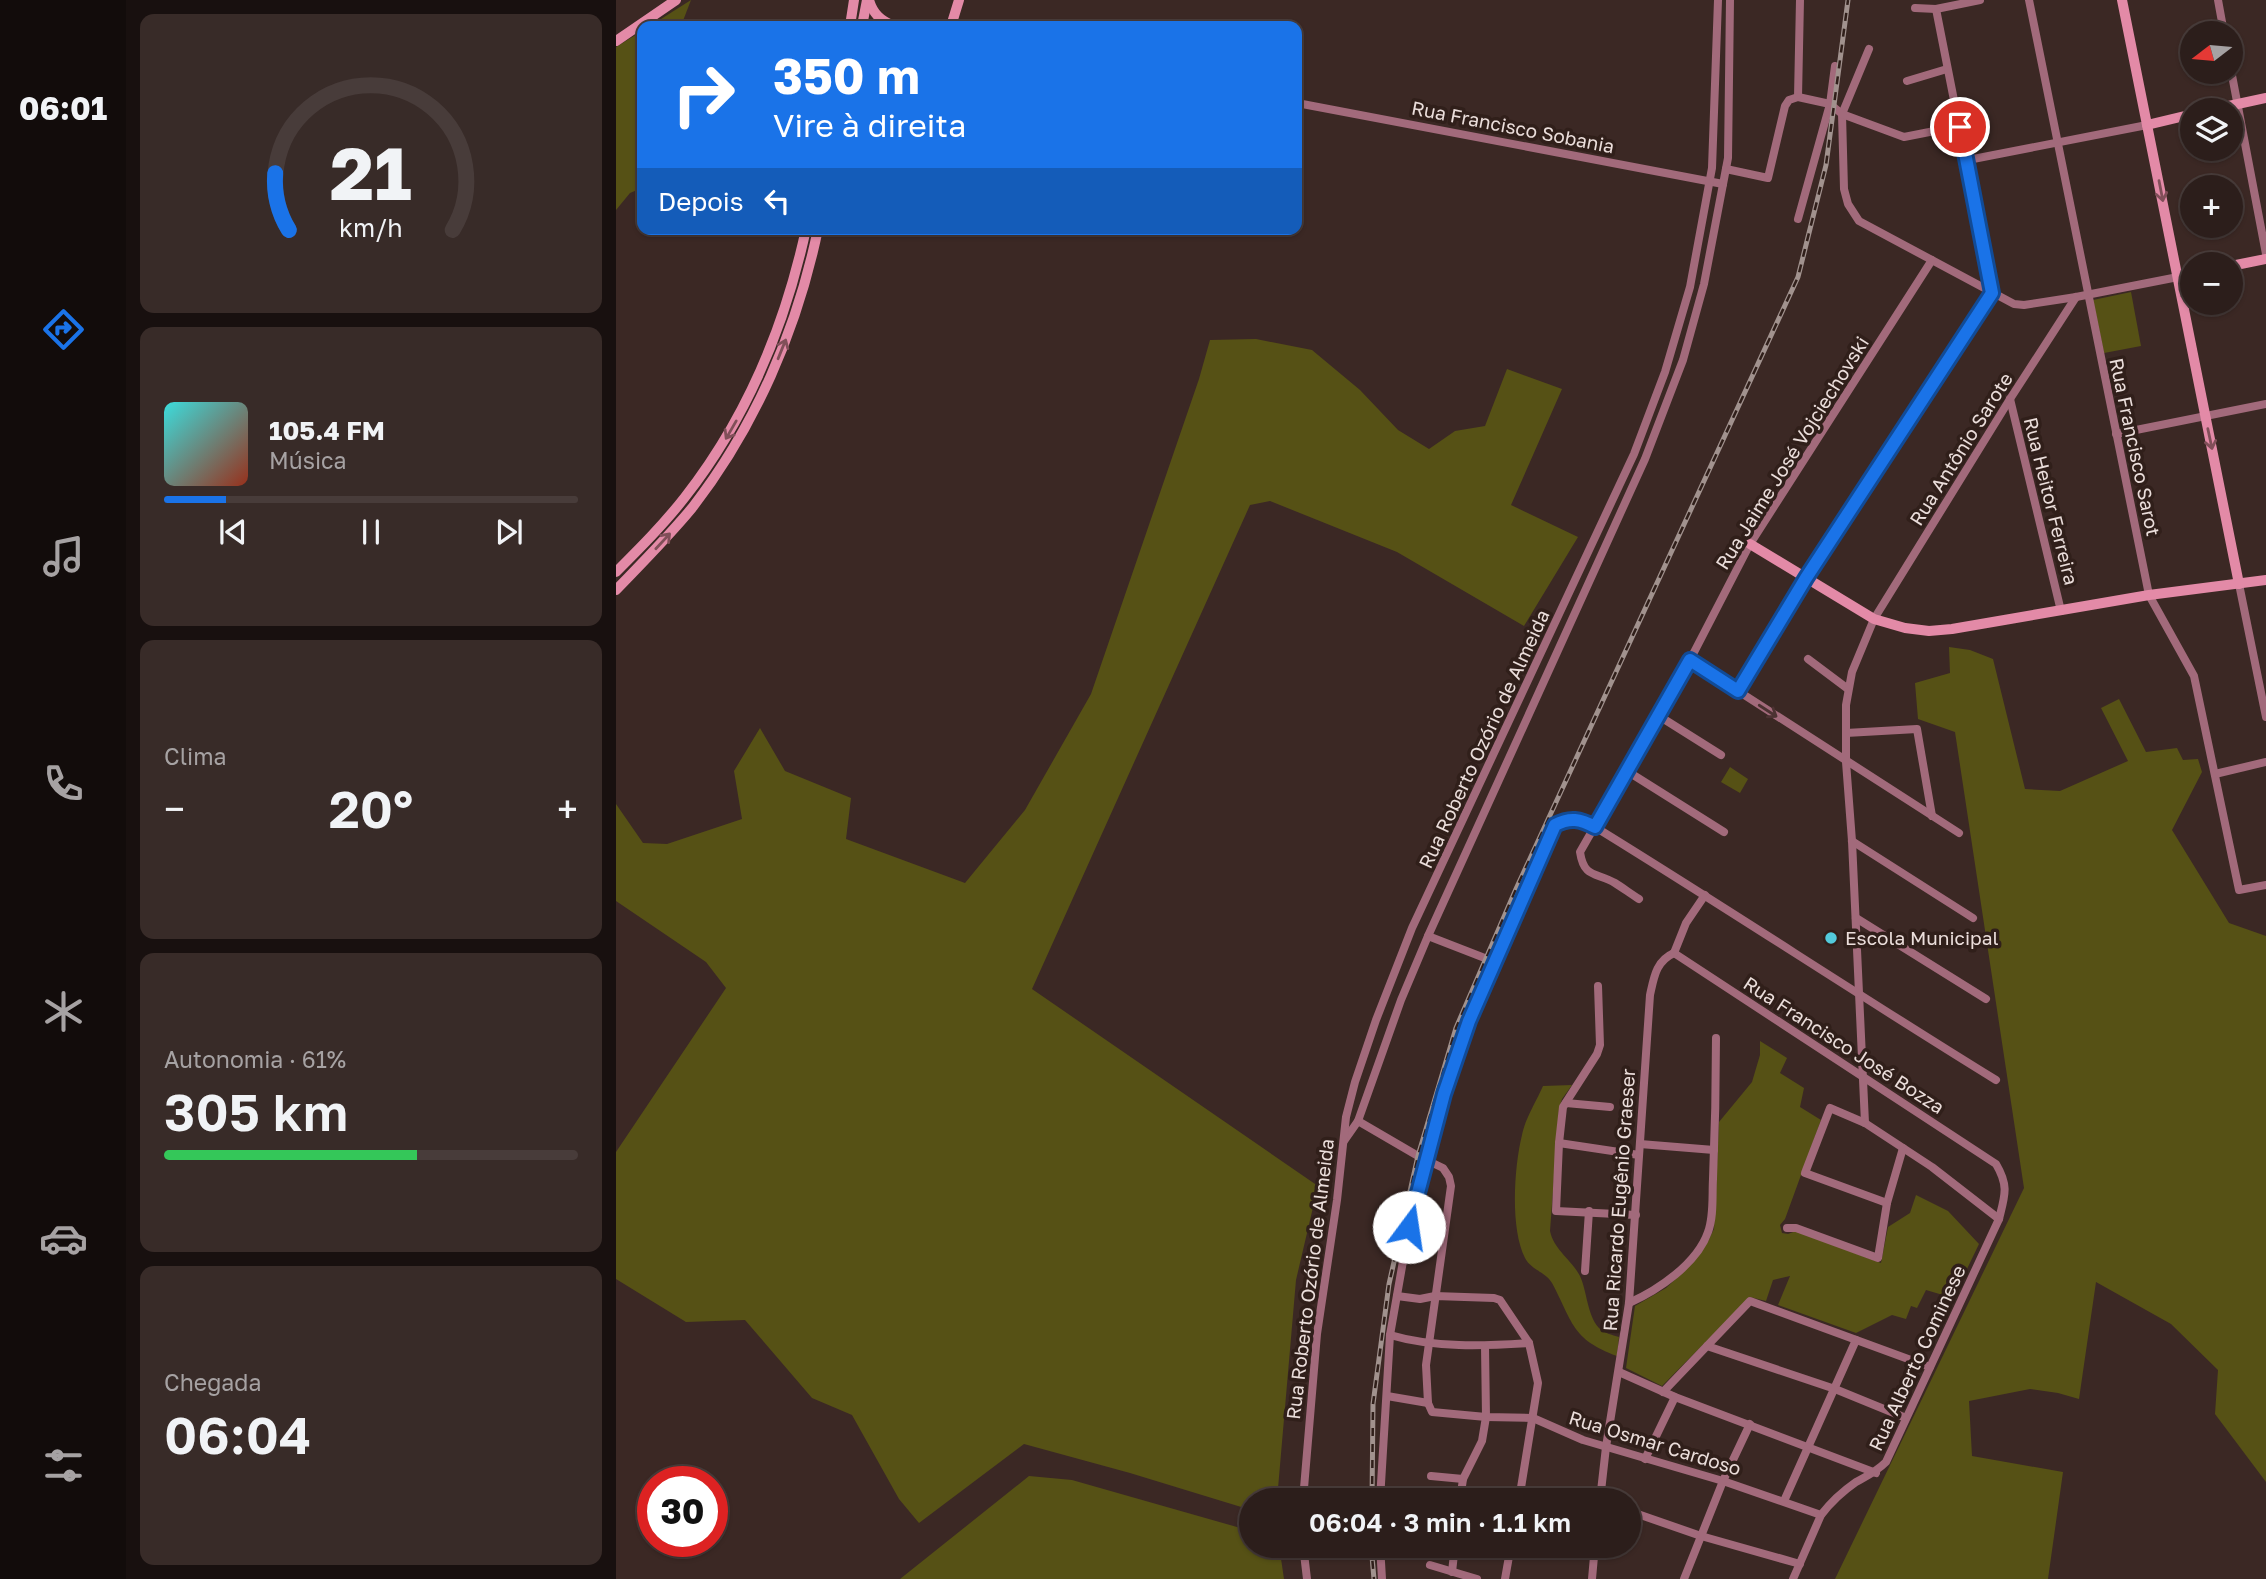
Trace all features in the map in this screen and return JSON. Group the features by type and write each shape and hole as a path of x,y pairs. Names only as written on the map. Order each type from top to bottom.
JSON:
{"street":[{"path":"645,21 676,0"},
{"path":"868,0 884,21"},
{"path":"863,21 868,0"},
{"path":"953,21 959,0"},
{"name":"Rua Roberto Ozório de Almeida","path":"1304,1488 1317,1334 1349,1100 1403,951 1634,454 1662,379 1687,300 1710,182 1718,0"},
{"path":"1343,1143 1358,1121 1401,1000 1428,936 1645,459 1676,383 1700,303 1726,169 1730,0"},
{"path":"1798,97 1800,0"},
{"path":"1915,8 1936,9 1980,0"},
{"name":"Rua Francisco Sarot","path":"2029,0 2149,595 2194,676 2239,890 2266,885"},
{"path":"2122,0 2266,717"},
{"path":"2218,0 2222,21"},
{"path":"850,21 852,2"},
{"path":"1738,691 1806,578 1992,293 1968,160 1936,9"},
{"path":"616,41 637,27"},
{"path":"1869,49 1842,114 1844,190 1848,204 1859,221 2014,304 2024,305 2076,297 2178,277"},
{"path":"1717,57 1730,58"},
{"path":"1798,219 1830,104 1835,66"},
{"path":"1907,80 1947,69"},
{"path":"1726,169 1768,178 1786,102 1798,97 1830,104 1842,114 1904,137 1960,127"},
{"path":"2243,103 2266,98"},
{"name":"Rua Francisco Sobania","path":"1302,104 1723,184"},
{"path":"1968,160 2180,117"},
{"path":"2243,131 2266,254"},
{"path":"1704,214 1717,216"},
{"path":"616,572 683,500 737,419 784,312 805,235"},
{"path":"616,590 691,509 741,433 784,344 802,292 816,235"},
{"path":"2243,264 2266,259"},
{"name":"Rua Jaime José Vojciechovski","path":"1639,899 1613,882 1591,874 1582,864 1580,852 1660,716 1750,544 1932,260"},
{"name":"Rua Antônio Sarote","path":"1865,1123 1846,762 1848,689 1852,672 1874,619 2076,297"},
{"path":"1687,300 1700,303"},
{"path":"1662,379 1676,383"},
{"name":"Rua Heitor Ferreira","path":"2010,399 2061,611"},
{"path":"2116,434 2266,404"},
{"path":"1645,428 1656,432"},
{"path":"1634,454 1645,459"},
{"path":"1750,544 1874,619 1905,628 1929,631 2149,595 2266,580"},
{"path":"1555,625 1566,630"},
{"path":"1808,659 1848,689"},
{"path":"1538,660 1549,666"},
{"path":"1690,660 1959,833"},
{"path":"1660,716 1721,755"},
{"path":"1846,733 1917,729 1932,816"},
{"path":"2215,774 2266,762"},
{"path":"1628,771 1724,832"},
{"path":"1381,1488 1390,1335 1409,1227 1425,1160 1469,1021 1555,825 1567,819 1574,819 1595,827 1996,1080"},
{"path":"1852,841 1973,918"},
{"name":"Rua Ricardo Eugênio Graeser","path":"1601,1488 1629,1303 1650,995 1655,972 1664,957 1674,953 1686,923 1705,895"},
{"path":"1856,918 1986,999"},
{"path":"1428,936 1495,962"},
{"name":"Rua Francisco José Bozza","path":"1674,953 1996,1164"},
{"path":"1598,986 1600,1045 1563,1107 1556,1211 1636,1214"},
{"path":"1629,1303 1660,1287 1676,1274 1708,1233 1714,1150 1716,1038"},
{"path":"1566,1103 1610,1107"},
{"path":"1887,1203 1805,1173 1830,1108 1865,1123 1932,1167 1999,1219"},
{"path":"1358,1121 1443,1168 1451,1186 1426,1365 1428,1403 1387,1396"},
{"path":"1559,1143 1639,1155"},
{"path":"1640,1144 1714,1150"},
{"path":"1787,1228 1796,1228 1878,1258 1887,1203 1903,1148"},
{"name":"Rua Alberto Cominese","path":"1793,1579 1821,1515 1838,1497 1856,1483 1876,1473 1886,1462 1999,1219 2006,1191 2004,1178 1996,1164"},
{"path":"1585,1271 1589,1212"},
{"path":"1397,1296 1420,1299 1435,1296 1494,1297 1500,1300 1529,1343 1538,1383 1521,1488"},
{"path":"1663,1392 1750,1301 1930,1367"},
{"path":"1390,1335 1412,1341 1485,1346 1529,1343"},
{"path":"1784,1500 1856,1340"},
{"path":"1462,1488 1463,1479 1482,1441 1486,1417 1485,1346"},
{"path":"1707,1346 1835,1389 1906,1418"},
{"path":"1619,1371 1675,1397 1876,1473"},
{"path":"1645,1458 1675,1397"},
{"name":"Rua Osmar Cardoso","path":"1428,1403 1429,1409 1435,1413 1533,1418 1569,1435 1784,1500 1821,1515"},
{"path":"1684,1579 1723,1481 1750,1424"},
{"path":"1431,1476 1463,1479"},
{"path":"1641,1515 1701,1536 1800,1564"},
{"path":"1305,1558 1307,1579"},
{"path":"1381,1558 1382,1579"},
{"path":"1452,1572 1454,1558"},
{"path":"1505,1579 1509,1558"},
{"path":"1592,1579 1594,1558"},
{"path":"1430,1565 1477,1579"}],"shaded area":[{"path":"691,0 683,21 658,21"},
{"path":"637,34 637,190 630,193 616,210 616,47"},
{"path":"2131,292 2141,346 2104,353 2093,300"},
{"path":"1256,339 1312,350 1360,390 1398,430 1429,449 1455,431 1485,426 1507,369 1562,389 1511,505 1578,537 1524,626 1397,552 1270,501 1250,505 1032,989 1318,1186 1296,1280 1278,1488 1239,1488 1239,1506 1024,1444 919,1523 899,1499 852,1415 812,1398 745,1320 686,1322 616,1279 616,1152 726,988 706,962 616,901 616,804 643,843 667,844 742,819 734,771 760,728 785,771 851,798 846,839 965,883 1025,810 1091,694 1210,340"},
{"path":"1949,647 1970,650 1993,659 2025,789 2060,791 2128,761 2101,708 2119,699 2146,752 2177,748 2183,760 2198,759 2202,772 2172,830 2229,923 2266,936 2266,1482 2215,1414 2218,1370 2171,1324 2096,1282 2079,1399 2030,1389 1969,1401 1972,1456 2063,1472 2048,1579 1835,1579 2024,1188 1955,732 1918,719 1915,683 1950,673"},
{"path":"1730,767 1748,779 1740,793 1721,782"},
{"path":"1760,1041 1787,1058 1780,1073 1804,1088 1800,1107 1821,1120 1785,1219 1780,1225 1782,1233 1796,1231 1881,1263 1888,1227 1910,1213 1916,1195 1948,1211 1979,1244 1953,1298 1926,1290 1917,1308 1911,1306 1906,1319 1892,1315 1856,1333 1778,1305 1790,1276 1773,1280 1766,1301 1750,1297 1662,1386 1626,1368 1635,1306 1666,1288 1681,1274 1708,1241 1714,1229 1719,1122 1752,1082 1760,1055"},
{"path":"1572,1085 1562,1099 1559,1109 1550,1231 1555,1244 1580,1276 1595,1323 1608,1334 1619,1337 1617,1356 1590,1343 1575,1328 1552,1283 1525,1258 1517,1231 1515,1180 1523,1129 1543,1086"},
{"path":"1029,1476 1072,1480 1239,1528 1239,1558 1281,1558 1284,1579 900,1579"}],"railway":[{"path":"1372,1488 1373,1404 1389,1284 1418,1156 1456,1028 1516,889 1798,277 1826,165 1848,0"},
{"path":"1372,1558 1374,1579"}],"place":[{"name":"Escola Municipal","path":"1831,938"}],"route":[{"path":"1409,1227 1444,1094 1469,1021 1555,825 1567,819 1582,820 1595,827 1690,660 1738,691 1806,578 1992,293 1960,127"}]}
